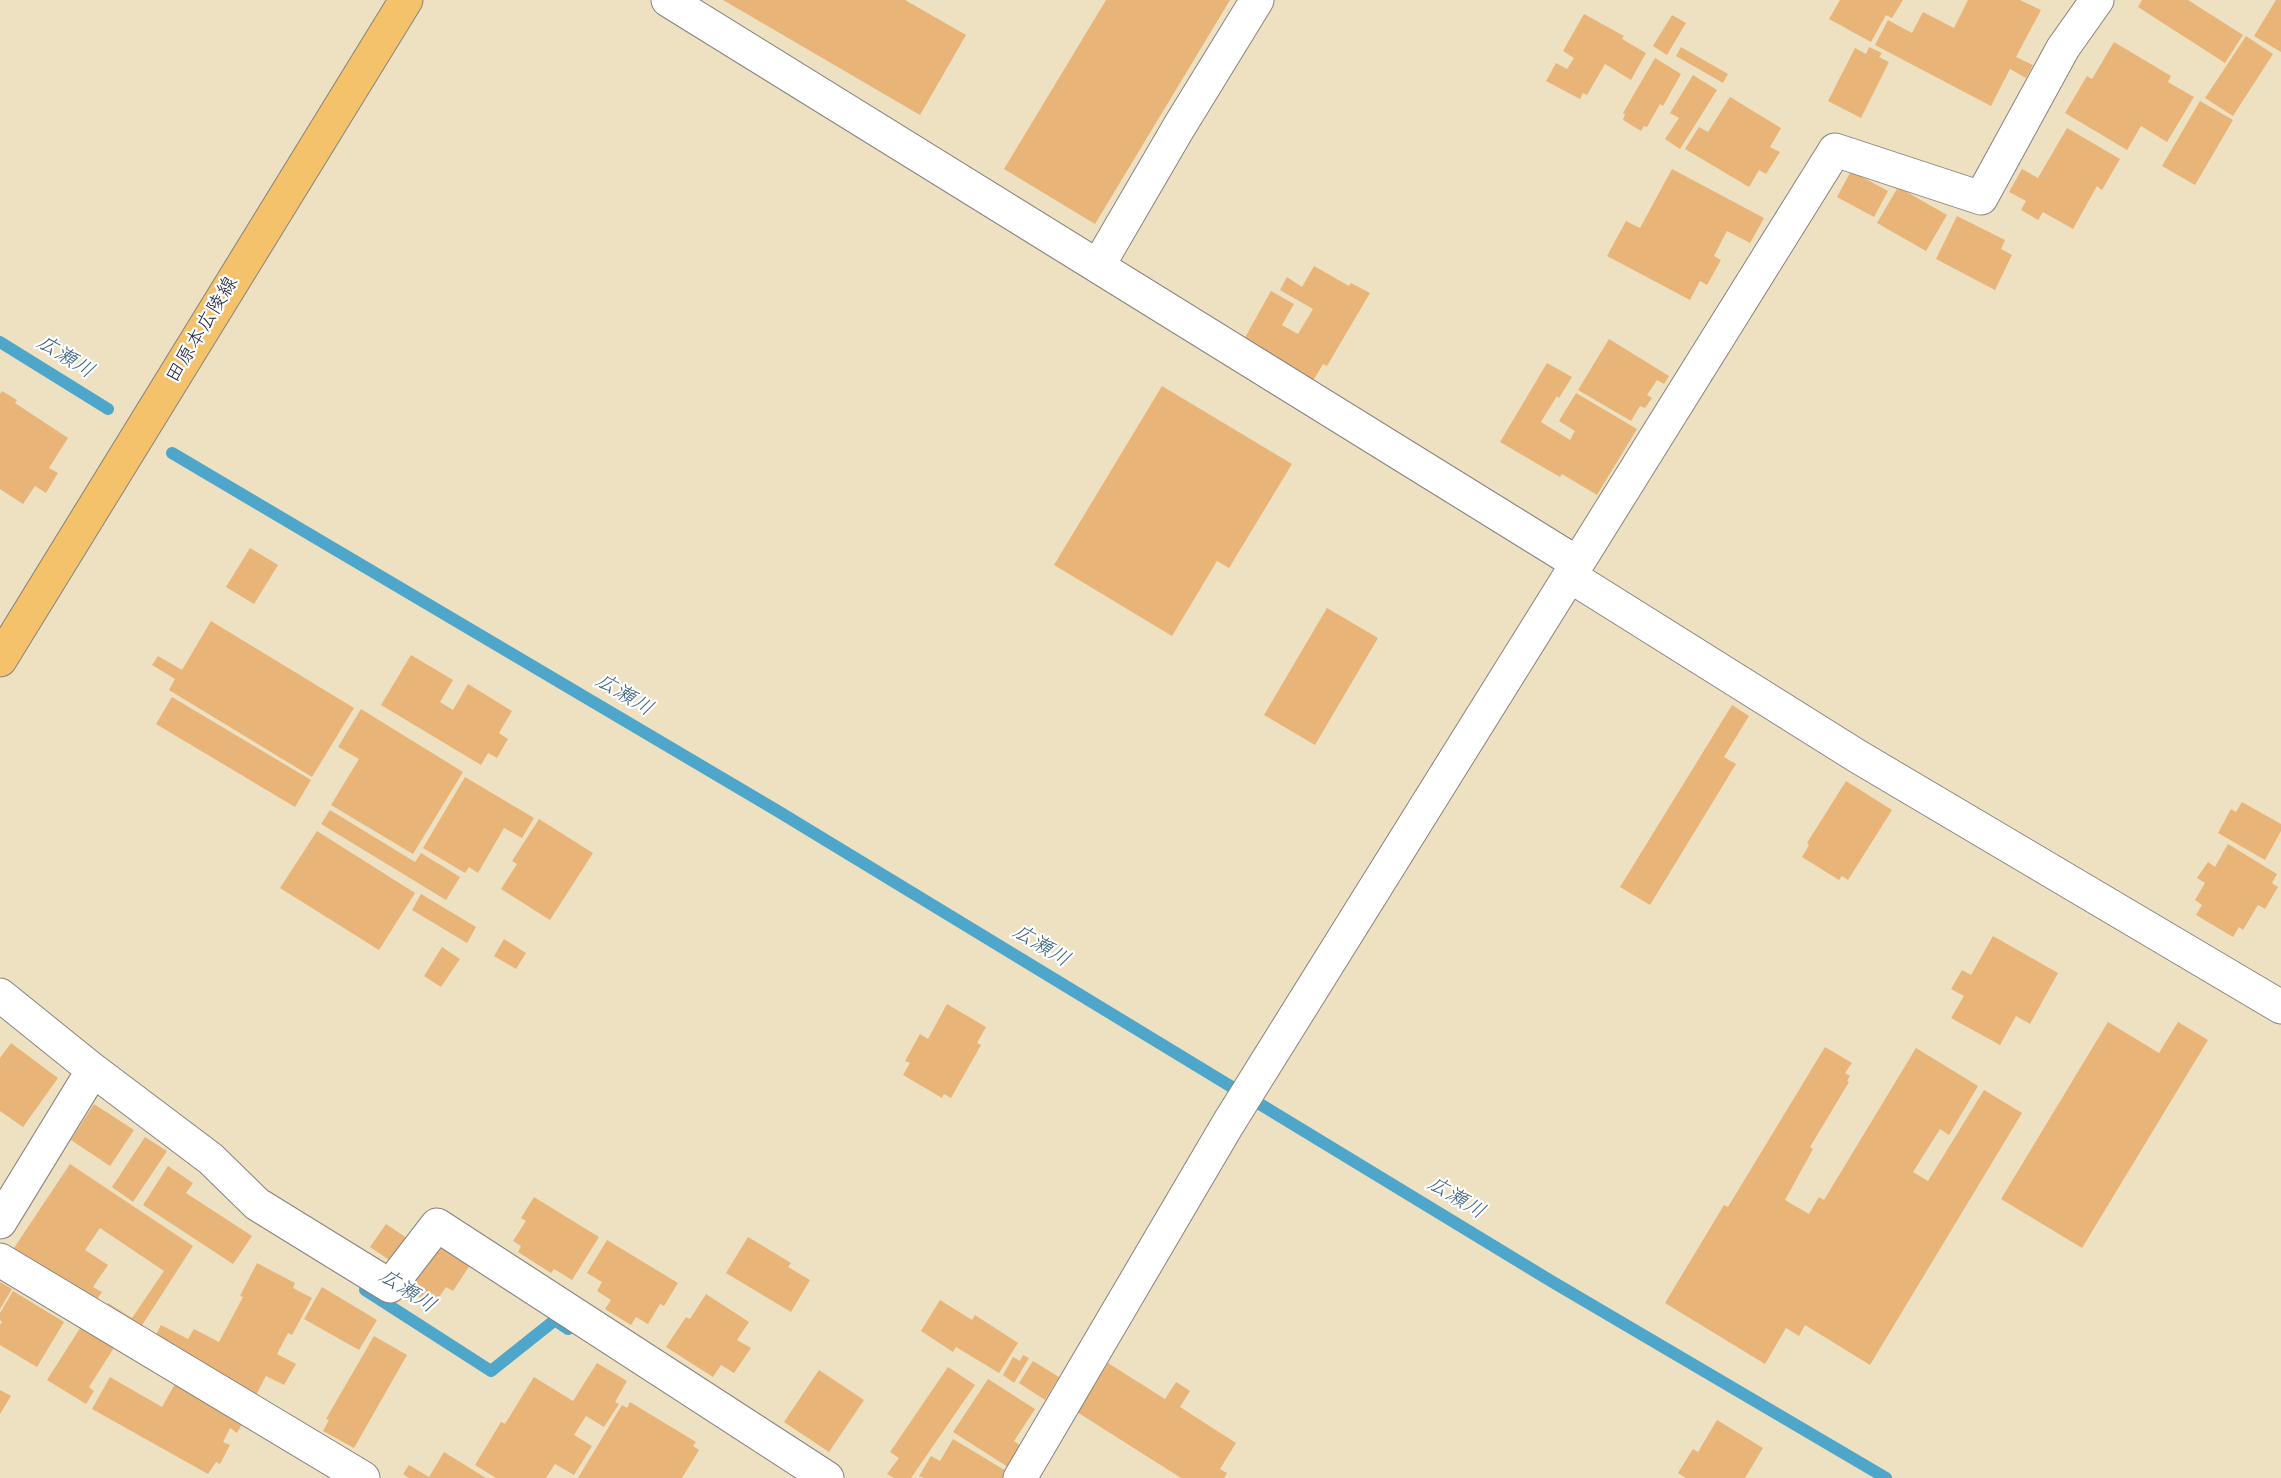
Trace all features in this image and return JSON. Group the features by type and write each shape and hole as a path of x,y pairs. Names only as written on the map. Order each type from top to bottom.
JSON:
{"main road":[{"name":"田原本広陵線","path":"0,660 406,0"}],"street":[{"path":"668,0 1098,266 1574,570 1857,756 2281,1007"},
{"path":"1098,266 1257,0"},
{"path":"1020,1478 1228,1124 1835,150 1981,198 2063,48 2097,0"},
{"path":"0,995 88,1080 211,1159 257,1204 390,1286 437,1225 827,1478"},
{"path":"0,1222 88,1080"},
{"path":"0,1260 363,1478"}],"building":[{"path":"723,0 905,0 966,35 920,115"},
{"path":"1106,0 1230,0 1095,224 1004,169"},
{"path":"1840,0 1903,0 1892,18 1886,15 1871,42 1829,19"},
{"path":"1968,0 2020,0 2041,10 2016,57 2033,65 2026,78 2010,69 1991,106 1875,45 1888,20 1912,33 1923,12 1954,28"},
{"path":"2142,0 2188,0 2243,35 2225,63 2138,7"},
{"path":"2276,0 2281,0 2281,52 2254,36"},
{"path":"1584,14 1624,36 1622,39 1646,53 1631,80 1605,64 1587,95 1583,93 1580,99 1546,81 1556,63 1567,69 1574,58 1563,51"},
{"path":"1672,15 1686,23 1667,55 1653,46"},
{"path":"2246,36 2273,54 2233,116 2205,98"},
{"path":"2114,42 2171,76 2168,82 2194,97 2167,142 2141,126 2127,150 2065,113 2087,76 2092,79"},
{"path":"1681,47 1728,74 1723,83 1676,56"},
{"path":"1869,47 1882,53 1879,57 1889,62 1861,118 1828,101 1855,48 1866,54"},
{"path":"1655,58 1681,74 1663,106 1660,104 1647,127 1644,126 1641,131 1623,120 1625,114 1623,113"},
{"path":"1693,75 1717,90 1680,149 1665,139 1679,118 1670,113"},
{"path":"1730,97 1781,128 1770,147 1780,152 1766,174 1759,170 1749,187 1685,149 1699,127 1708,132"},
{"path":"2200,101 2233,120 2195,185 2162,166"},
{"path":"2067,128 2120,159 2102,190 2097,186 2073,229 2043,212 2038,220 2021,210 2026,201 2009,192 2022,169 2038,178"},
{"path":"1672,169 1764,218 1750,243 1727,231 1714,256 1721,260 1707,285 1700,281 1690,300 1607,256 1626,221 1640,228"},
{"path":"1851,171 1888,191 1874,217 1837,197"},
{"path":"1898,187 1947,215 1926,251 1877,223"},
{"path":"1957,216 2005,240 2001,249 2012,255 1995,290 1936,259"},
{"path":"1314,266 1349,286 1351,283 1370,293 1327,366 1323,364 1313,381 1243,341 1271,291 1294,304 1282,325 1298,334 1313,309 1280,290 1287,277 1302,287"},
{"path":"1609,339 1669,376 1664,384 1657,380 1647,395 1652,398 1645,408 1640,406 1631,421 1578,390"},
{"path":"1547,363 1572,377 1541,422 1570,440 1575,431 1559,421 1576,393 1637,429 1597,495 1562,474 1560,477 1500,442"},
{"path":"1162,386 1292,464 1229,568 1217,561 1172,636 1054,565"},
{"path":"2,391 17,400 15,403 68,438 49,468 58,473 46,493 35,486 23,504 0,489 0,394"},
{"path":"250,548 278,565 254,604 226,587"},
{"path":"1327,608 1378,638 1315,745 1264,715"},
{"path":"211,621 354,708 312,777 169,690 175,679 152,665 158,656 182,670"},
{"path":"411,655 453,680 440,702 453,710 468,684 512,711 499,733 508,739 497,758 488,753 481,765 381,705"},
{"path":"172,697 311,780 295,807 156,724"},
{"path":"1732,705 1749,716 1724,757 1736,764 1650,905 1620,887"},
{"path":"361,709 463,772 413,854 331,805 359,759 338,747"},
{"path":"465,777 534,818 522,838 504,828 478,873 469,867 465,873 423,848"},
{"path":"1846,781 1892,810 1848,880 1842,876 1839,880 1802,857 1809,845 1807,843"},
{"path":"2242,802 2281,824 2281,831 2265,860 2218,833 2231,809 2236,812"},
{"path":"330,810 415,862 421,853 460,877 446,900 321,824"},
{"path":"539,819 593,853 550,920 501,889 517,864 512,861"},
{"path":"317,831 415,893 379,950 280,888"},
{"path":"2228,844 2277,874 2272,883 2278,887 2265,909 2258,905 2243,930 2239,927 2233,937 2196,915 2202,905 2195,900 2205,883 2197,878 2208,862 2215,867"},
{"path":"421,894 476,927 467,943 412,910"},
{"path":"1993,936 2058,973 2030,1024 2016,1016 2000,1045 1951,1018 1964,996 1951,989 1962,970 1971,975"},
{"path":"504,939 526,953 516,969 494,956"},
{"path":"442,947 460,959 441,987 424,976"},
{"path":"947,1004 986,1027 977,1043 981,1045 951,1098 944,1094 942,1098 903,1075 910,1063 905,1061 920,1034 928,1039"},
{"path":"2108,1022 2159,1053 2178,1022 2208,1040 2082,1248 2001,1199"},
{"path":"11,1043 58,1078 23,1127 0,1111 0,1058"},
{"path":"1825,1047 1852,1063 1845,1073 1850,1076 1847,1081 1849,1082 1810,1147 1813,1149 1785,1200 1809,1214 1819,1197 1824,1200 1916,1048 1978,1086 1949,1135 1940,1129 1913,1172 1928,1181 1984,1090 2022,1113 1870,1365 1805,1325 1799,1336 1786,1328 1765,1364 1665,1303 1724,1205 1728,1207"},
{"path":"94,1104 134,1130 110,1166 71,1140"},
{"path":"145,1137 167,1151 133,1202 112,1187"},
{"path":"70,1164 193,1246 139,1330 105,1308 108,1303 132,1318 164,1271 100,1228 85,1250 108,1265 93,1287 102,1292 91,1308 10,1254"},
{"path":"168,1166 193,1183 186,1193 252,1236 233,1264 143,1205"},
{"path":"534,1197 599,1237 572,1280 554,1269 551,1273 518,1252 521,1246 513,1241 526,1221 521,1218"},
{"path":"386,1224 411,1241 395,1264 370,1247"},
{"path":"748,1237 791,1263 788,1267 810,1280 791,1312 726,1273"},
{"path":"439,1240 472,1262 453,1291 446,1287 433,1306 406,1289"},
{"path":"607,1240 678,1283 664,1306 660,1304 648,1324 636,1317 631,1325 605,1309 611,1300 597,1291 602,1282 587,1273"},
{"path":"257,1263 295,1283 293,1288 312,1298 292,1335 288,1333 277,1354 296,1364 284,1385 266,1376 256,1395 153,1340 161,1325 188,1339 194,1329 219,1342 243,1297 240,1296"},
{"path":"0,1282 12,1289 0,1309"},
{"path":"322,1287 377,1320 359,1350 304,1319"},
{"path":"13,1291 64,1322 37,1367 0,1345 2,1322 0,1313"},
{"path":"706,1294 749,1322 737,1340 751,1348 734,1373 721,1365 713,1377 666,1347 686,1317 690,1319"},
{"path":"940,1300 972,1320 975,1315 1018,1343 999,1373 956,1347 953,1352 921,1331"},
{"path":"84,1322 117,1343 89,1387 94,1391 86,1404 47,1380"},
{"path":"374,1336 407,1355 354,1448 323,1431 329,1420 326,1419"},
{"path":"1023,1355 1029,1358 1014,1383 1003,1375 1013,1357 1020,1361"},
{"path":"1033,1361 1059,1377 1045,1400 1019,1383"},
{"path":"597,1363 627,1381 615,1402 619,1404 604,1427 586,1416 574,1435 592,1446 574,1475 555,1464 546,1478 496,1478 475,1465 501,1422 505,1424 534,1377 573,1401"},
{"path":"1108,1363 1165,1399 1176,1382 1190,1391 1180,1407 1236,1443 1220,1469 1227,1473 1224,1478 1181,1478 1077,1412"},
{"path":"948,1367 975,1385 911,1478 894,1478 887,1474 899,1458 890,1452"},
{"path":"819,1370 864,1400 829,1452 784,1422"},
{"path":"180,1375 248,1413 237,1433 230,1428 223,1442 230,1445 220,1464 216,1462 208,1474 92,1409 110,1377 162,1407"},
{"path":"988,1379 1035,1409 1014,1441 1024,1448 1011,1469 953,1432"},
{"path":"0,1390 11,1396 0,1414"},
{"path":"630,1402 696,1442 693,1446 699,1450 682,1478 578,1478 622,1405 627,1408"},
{"path":"1717,1420 1763,1448 1745,1478 1686,1478 1678,1473 1693,1449 1698,1452"},
{"path":"953,1439 1006,1471 1002,1478 924,1478 919,1476 931,1456 940,1461"},
{"path":"444,1452 486,1478 409,1478 403,1474 409,1465 429,1477"}],"waterway":[{"name":"広瀬川","path":"0,342 108,409"},
{"name":"広瀬川","path":"172,453 776,810 1551,1281 1886,1478"},
{"name":"広瀬川","path":"365,1290 491,1371 555,1320 568,1329"}]}
